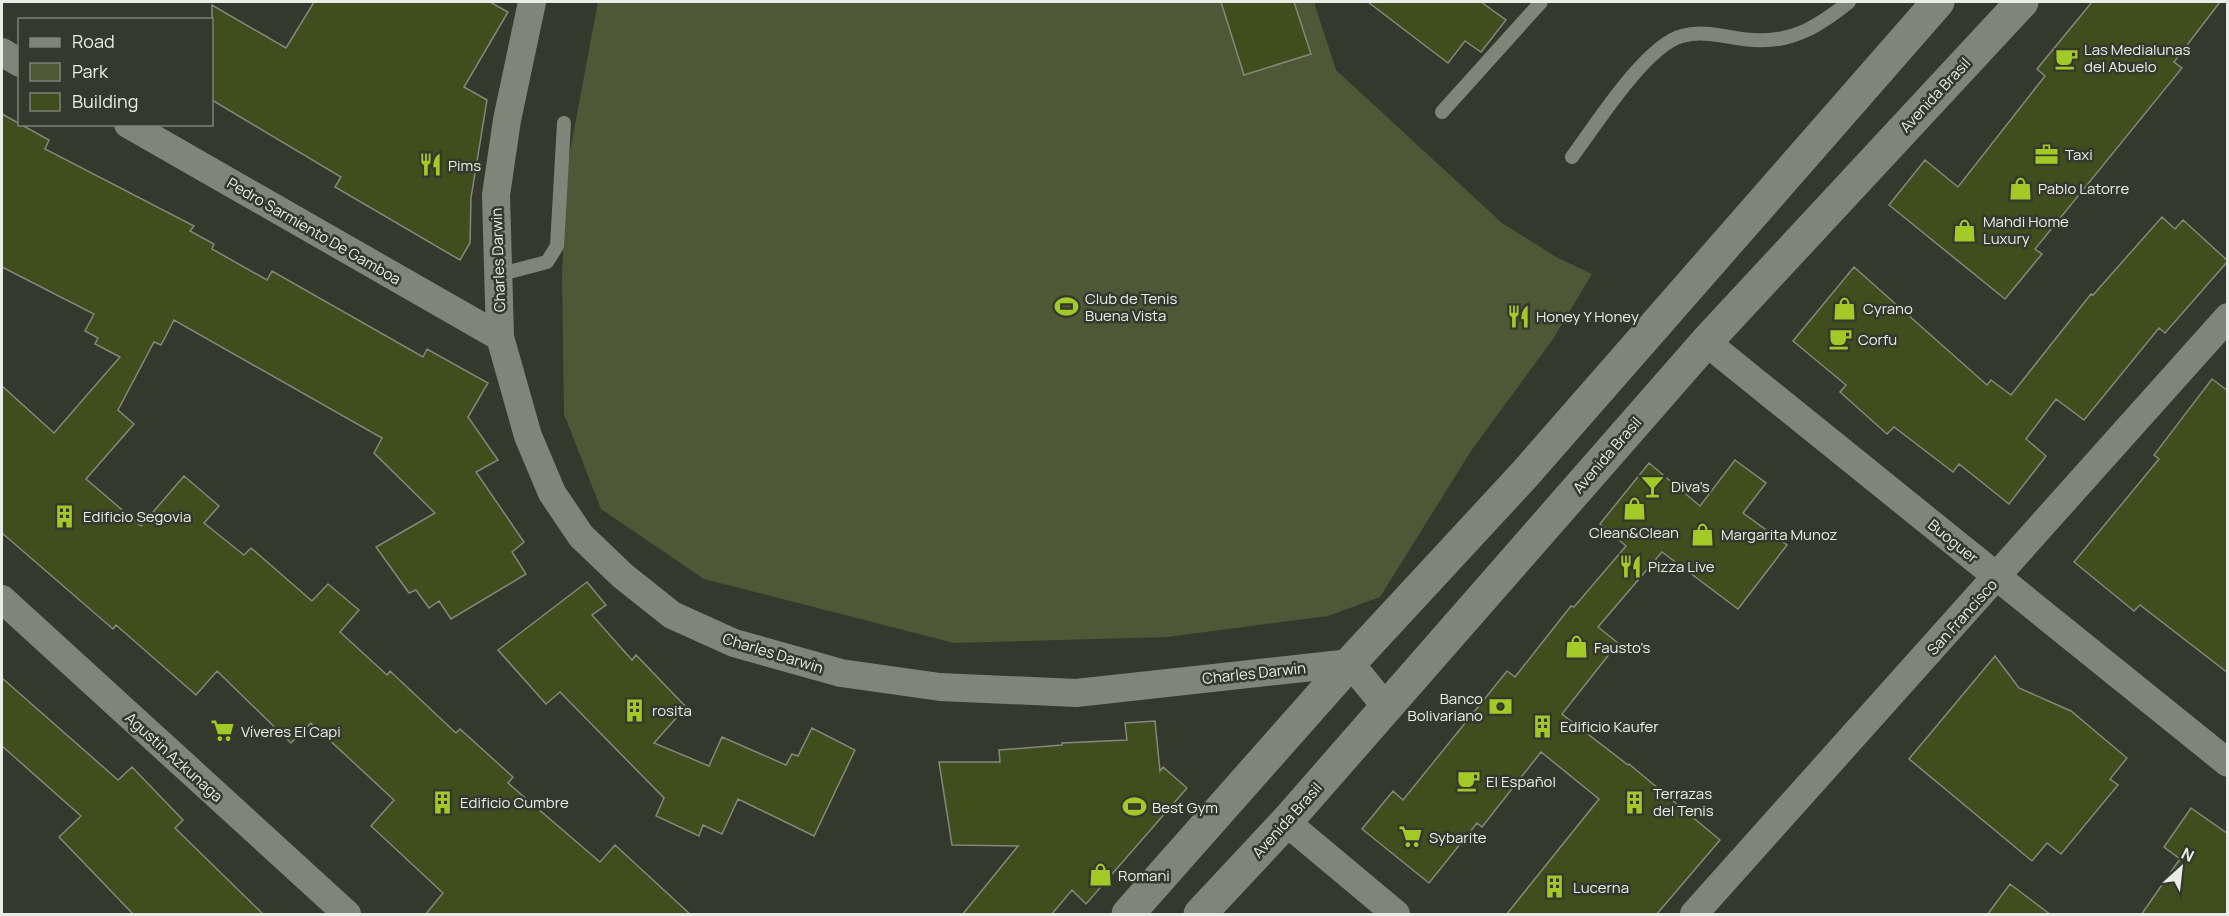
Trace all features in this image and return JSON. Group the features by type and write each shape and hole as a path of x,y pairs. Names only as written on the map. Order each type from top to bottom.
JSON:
{"street":[{"name":"Charles Darwin","path":"532,2 507,120 496,195 500,338 528,436 552,493 581,536 623,576 672,615 734,643 852,675 940,687 1076,693 1350,663"},
{"path":"1128,915 1350,663 1525,474 1938,2"},
{"name":"Avenida Brasil","path":"1200,915 1286,822 1706,342 2022,2"},
{"path":"2,52 18,62"},
{"name":"Pedro Sarmiento De Gamboa","path":"131,126 500,338"},
{"name":"San Francisco","path":"1694,915 2228,317"},
{"name":"Buoguer","path":"1706,342 2228,763"},
{"name":"Agustin Azkunaga","path":"2,599 346,915"},
{"path":"1350,663 1386,707"},
{"path":"1286,822 1396,915"}],"lane":[{"path":"1442,112 1541,2"},
{"path":"1572,157 1640,67 1659,48 1681,36 1715,33 1755,40 1791,38 1820,25 1849,2"},
{"path":"498,275 547,262 557,246 564,123"}],"green space":[{"name":"Club de Tenis Buena Vista","path":"598,2 1314,2 1336,70 1502,223 1558,258 1592,274 1553,339 1471,451 1380,597 1328,616 1167,637 954,643 704,579 601,509 564,414 562,274 568,162"}],"building":[{"path":"314,2 490,2 508,12 464,87 487,100 471,198 470,243 460,260 335,187 341,177 213,101 212,5 286,48"},
{"path":"1221,2 1294,2 1311,54 1244,75"},
{"path":"1368,2 1481,2 1506,20 1481,52 1465,41 1448,63"},
{"path":"2092,2 2220,2 2174,62 2182,68 2035,249 2042,254 2005,299 1889,205 1925,160 1958,187 2045,76 2037,69"},
{"path":"2,114 18,123 18,126 24,126 49,140 45,149 194,226 190,231 214,244 212,249 267,280 272,271 423,357 427,349 488,383 468,417 498,460 476,472 524,542 512,552 526,574 451,619 439,601 429,608 416,590 409,593 376,547 435,513 374,453 382,438 174,320 161,345 154,342 118,410 134,424 86,479 141,526 184,476 219,506 204,523 244,555 251,548 312,601 328,584 359,610 340,632 387,675 390,671 456,733 460,729 513,777 508,783 600,862 615,845 691,915 425,915 443,893 371,826 394,800 311,723 291,743 217,671 196,695 116,625 113,629 2,533 2,386 54,433 120,357 95,344 98,338 85,331 94,314 2,267"},
{"path":"2162,217 2175,229 2183,220 2228,261 2165,333 2159,328 2084,420 2056,399 2026,439 2046,456 2009,504 1959,464 1953,472 1894,427 1887,434 1840,392 1846,385 1793,341 1854,267 1987,385 1991,380 2011,395 2091,294 2093,295"},
{"path":"2212,379 2228,391 2228,673 2140,605 2134,611 2074,562 2159,459 2154,455"},
{"path":"1735,460 1766,483 1743,513 1787,545 1738,609 1662,552 1598,627 1618,643 1562,714 1629,764 1720,840 1656,915 1506,915 1599,799 1541,752 1482,827 1477,823 1429,883 1362,829 1393,791 1403,800 1507,671 1515,677 1571,606 1574,607 1626,546 1600,524 1649,463 1700,506"},
{"path":"587,582 606,605 592,615 632,660 636,655 686,707 654,743 709,766 722,737 786,765 792,754 798,756 812,728 855,750 814,836 738,799 722,834 703,825 699,836 656,816 664,798 560,692 546,704 498,650"},
{"path":"1995,656 2019,688 2071,711 2127,758 2110,779 2118,785 2061,854 2047,843 2032,861 1909,759"},
{"path":"2,678 118,780 132,767 183,820 175,828 264,915 134,915 59,837 81,816 2,746"},
{"path":"1155,721 1160,771 1163,767 1187,788 1086,904 1072,890 1051,915 962,915 1018,846 952,845 939,762 1000,762 999,750 1062,745 1062,743 1127,740 1125,723"},
{"path":"2191,808 2228,834 2228,915 2141,915 2180,859 2164,847"},
{"path":"2010,884 2051,915 1987,915"}],"place":[{"name":"Las Medialunas del Abuelo","path":"2066,58"},
{"name":"Taxi","path":"2047,154"},
{"name":"Pims","path":"430,165"},
{"name":"Pablo Latorre","path":"2020,188"},
{"name":"Mahdi Home Luxury","path":"1965,230"},
{"name":"Club de Tenis Buena Vista","path":"1067,307"},
{"name":"Cyrano","path":"1845,308"},
{"name":"Honey Y Honey","path":"1518,316"},
{"name":"Corfu","path":"1840,339"},
{"name":"Diva's","path":"1653,486"},
{"name":"Clean&Clean","path":"1634,508"},
{"name":"Edificio Segovia","path":"65,516"},
{"name":"Margarita Munoz","path":"1703,534"},
{"name":"Pizza Live","path":"1630,566"},
{"name":"Fausto's","path":"1576,647"},
{"name":"Banco Bolivariano","path":"1501,707"},
{"name":"rosita","path":"634,710"},
{"name":"Edificio Kaufer","path":"1542,726"},
{"name":"Víveres El Capi","path":"223,731"},
{"name":"El Español","path":"1468,781"},
{"name":"Edificio Cumbre","path":"442,802"},
{"name":"Terrazas del Tenis","path":"1635,802"},
{"name":"Best Gym","path":"1134,807"},
{"name":"Sybarite","path":"1411,837"},
{"name":"Romani","path":"1100,875"},
{"name":"Lucerna","path":"1555,887"}]}
